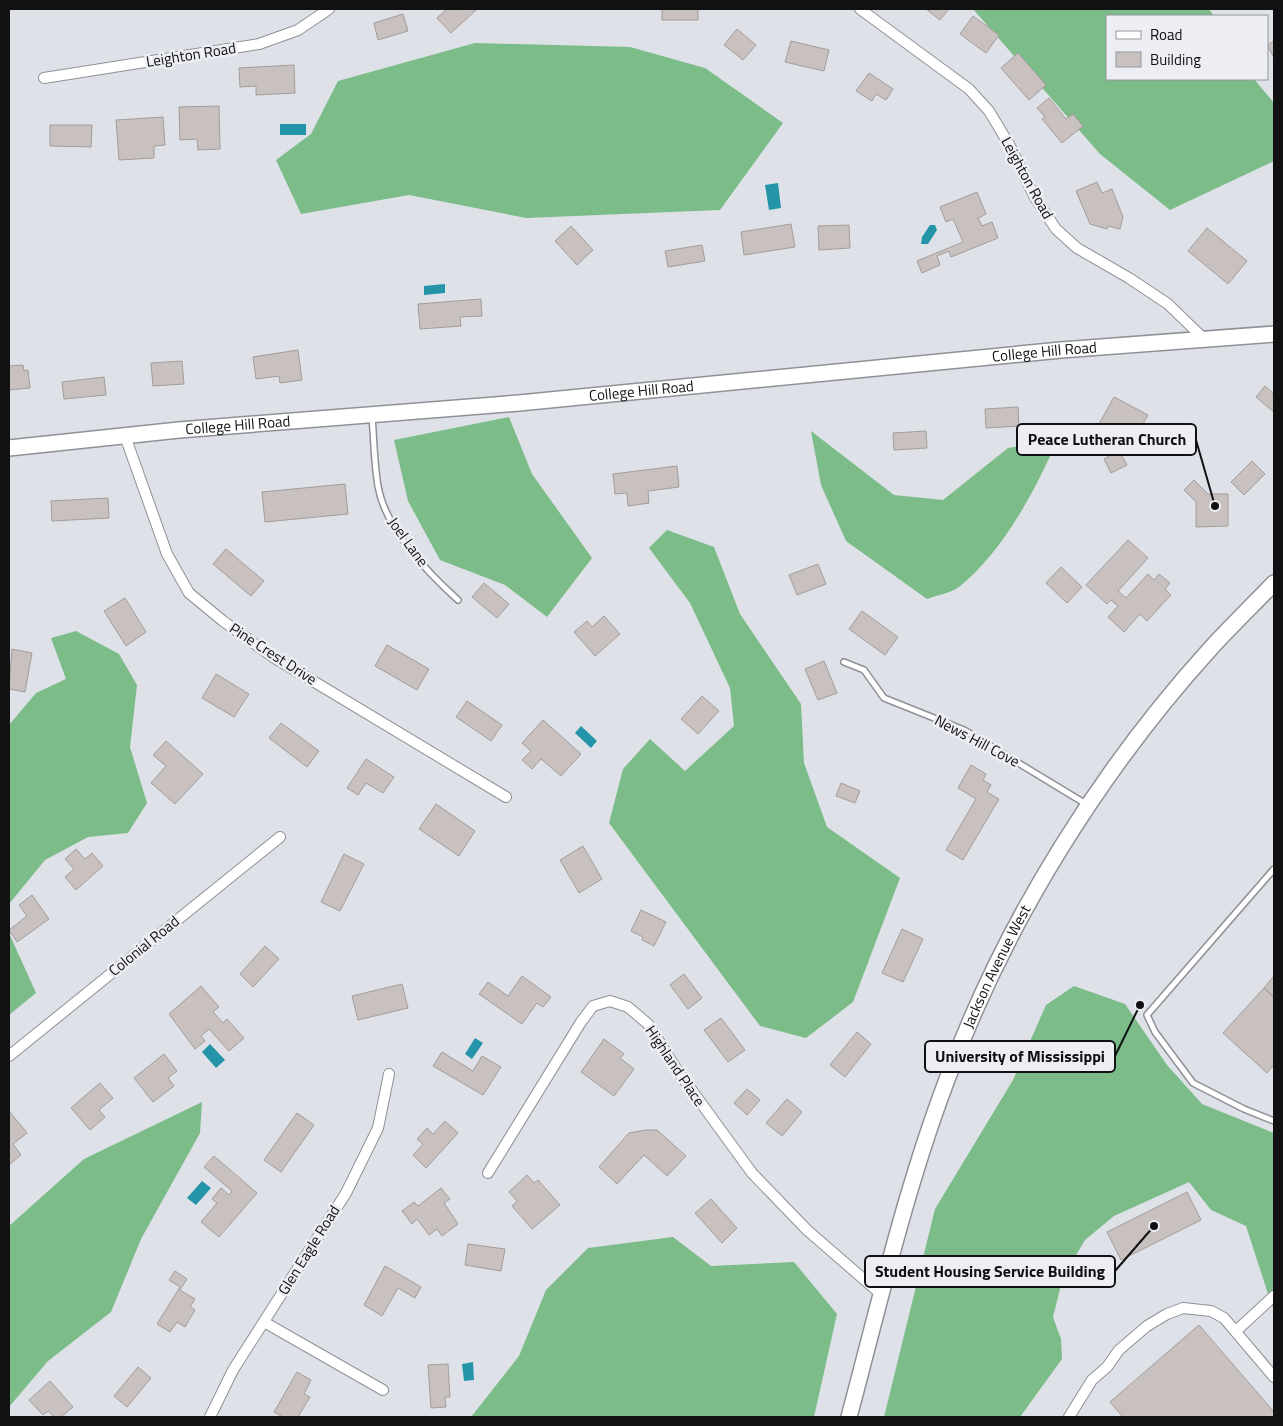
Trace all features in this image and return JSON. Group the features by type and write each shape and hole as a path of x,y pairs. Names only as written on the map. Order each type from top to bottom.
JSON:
{"street":[{"name":"Leighton Road","path":"44,78 259,44 298,30 329,9"},
{"name":"Leighton Road","path":"860,9 969,89 979,100 993,118 1010,146 1034,196 1056,229 1077,248 1129,278 1168,304 1203,338"},
{"name":"College Hill Road","path":"9,448 372,413 519,403 790,375 1203,338 1274,334"},
{"name":"Pine Crest Drive","path":"125,436 167,554 189,594 223,622 273,657 506,797"},
{"name":"Jackson Avenue West","path":"849,1417 910,1187 951,1068 996,966 1031,899 1089,806 1143,730 1210,648 1274,583"},
{"name":"Colonial Road","path":"9,1056 280,837"},
{"name":"Highland Place","path":"488,1173 581,1022 593,1006 610,1001 628,1007 648,1024 677,1070 752,1172 807,1230 882,1295"},
{"name":"Glen Eagle Road","path":"210,1417 233,1370 350,1184 378,1128 389,1074"},
{"path":"1236,1331 1274,1296"},
{"path":"1069,1417 1092,1380 1107,1367 1119,1350 1146,1326 1167,1314 1183,1308 1211,1311 1224,1318 1274,1377"},
{"path":"264,1322 383,1390"}],"lane":[{"name":"Joel Lane","path":"372,413 378,486 386,513 418,559 436,580 458,600"},
{"name":"News Hill Cove","path":"844,662 864,670 884,698 964,730 1089,806"},
{"path":"1274,869 1147,1015 1155,1032 1193,1083 1244,1109 1274,1121"}],"green space":[{"path":"973,9 1209,9 1213,15 1106,15 1106,80 1255,80 1274,103 1274,161 1170,210 1100,154"},
{"path":"475,43 630,47 705,68 783,123 720,210 526,218 409,195 301,214 276,160 311,134 338,81"},
{"path":"509,417 532,474 592,558 547,617 505,585 440,560 408,501 394,440"},
{"path":"811,431 894,495 943,500 1008,448 1058,439 1017,519 990,556 959,587 927,599 846,541 821,485"},
{"path":"667,530 714,547 740,614 801,704 804,763 827,827 900,878 853,1002 806,1038 760,1026 609,823 623,769 650,739 685,771 734,726 730,688 690,603 649,548"},
{"path":"76,631 119,654 137,685 130,747 147,803 128,833 88,837 45,860 9,904 9,725 36,693 66,679 51,638"},
{"path":"9,933 36,993 9,1015"},
{"path":"1074,986 1125,1004 1167,1065 1202,1104 1274,1133 1274,1307 1272,1306 1246,1226 1211,1210 1189,1182 1114,1216 1085,1240 1063,1277 1053,1317 1061,1339 1062,1359 1020,1417 884,1417 935,1209 1013,1080 1046,1005"},
{"path":"202,1102 200,1133 141,1239 111,1312 48,1361 9,1407 9,1226 84,1159"},
{"path":"673,1237 711,1266 794,1262 837,1314 814,1417 471,1417 519,1356 546,1290 588,1248"}],"water":[{"path":"280,124 306,124 306,135 280,135"},
{"path":"778,183 781,208 769,210 765,185"},
{"path":"930,225 935,225 937,230 928,244 921,244 922,237"},
{"path":"445,284 445,293 424,295 424,286"},
{"path":"581,726 597,741 591,748 575,733"},
{"path":"475,1038 483,1043 472,1059 465,1054"},
{"path":"210,1044 225,1060 216,1068 202,1052"},
{"path":"202,1181 211,1188 196,1205 187,1198"},
{"path":"473,1362 474,1380 464,1381 462,1364"}],"building":[{"path":"447,9 477,9 451,33 437,18"},
{"path":"662,9 698,9 698,20 662,20"},
{"path":"926,9 949,9 940,20"},
{"path":"403,14 408,31 378,40 374,23"},
{"path":"973,16 999,35 986,53 960,34"},
{"path":"737,29 756,45 743,60 724,45"},
{"path":"791,41 829,50 824,71 785,62"},
{"path":"1274,41 1274,58 1268,47 1268,44"},
{"path":"1018,53 1046,85 1029,100 1001,68"},
{"path":"294,65 295,93 256,95 256,86 240,87 239,68"},
{"path":"869,73 893,89 886,100 876,94 872,101 856,91"},
{"path":"1049,98 1066,119 1073,114 1083,126 1062,143 1042,119 1045,117 1037,108"},
{"path":"219,106 220,149 198,150 197,139 180,140 179,107"},
{"path":"163,117 165,145 154,146 154,158 119,160 116,120"},
{"path":"50,125 92,125 91,147 50,146"},
{"path":"1097,182 1102,193 1112,189 1123,217 1120,229 1108,226 1107,229 1090,224 1076,191"},
{"path":"977,192 986,214 978,218 982,226 992,222 998,238 951,257 949,251 937,256 940,265 922,273 917,261 963,242 953,219 946,222 940,207"},
{"path":"791,224 795,247 744,255 741,232"},
{"path":"849,225 850,248 819,250 818,226"},
{"path":"571,226 593,250 577,265 555,241"},
{"path":"1207,228 1247,261 1228,284 1188,251"},
{"path":"702,245 705,261 668,267 665,251"},
{"path":"481,299 482,316 460,317 461,326 420,329 418,304"},
{"path":"298,350 302,380 280,383 279,376 256,379 253,357"},
{"path":"182,361 184,384 153,386 151,363"},
{"path":"23,365 24,371 28,370 30,388 9,390 9,366"},
{"path":"104,377 106,395 64,399 62,382"},
{"path":"1265,386 1274,394 1274,412 1256,397"},
{"path":"1114,397 1148,415 1132,443 1099,424"},
{"path":"1018,407 1019,426 986,428 985,409"},
{"path":"926,431 927,448 894,450 893,433"},
{"path":"1119,451 1127,465 1111,473 1104,459"},
{"path":"1252,461 1265,474 1244,495 1231,482"},
{"path":"677,466 679,487 648,491 649,503 628,506 627,493 615,494 613,474"},
{"path":"1194,480 1208,494 1228,494 1228,526 1196,527 1196,502 1184,490"},
{"path":"345,484 348,514 265,522 262,492"},
{"path":"108,498 109,518 52,521 51,501"},
{"path":"1128,540 1148,558 1118,591 1126,598 1148,574 1154,580 1159,574 1170,583 1165,589 1171,595 1147,621 1140,614 1124,632 1108,617 1118,606 1111,600 1107,604 1086,585"},
{"path":"226,549 264,581 251,596 213,564"},
{"path":"818,564 826,584 797,595 789,575"},
{"path":"1061,567 1082,587 1067,603 1046,583"},
{"path":"484,583 509,604 497,618 472,597"},
{"path":"125,598 146,632 126,646 104,611"},
{"path":"862,611 898,637 885,655 849,629"},
{"path":"604,616 620,634 595,656 574,632 587,621 592,627"},
{"path":"387,645 429,669 417,690 375,666"},
{"path":"12,649 32,653 25,692 9,689"},
{"path":"824,661 837,693 818,700 805,669"},
{"path":"216,674 249,694 234,717 202,698"},
{"path":"702,696 719,711 698,734 681,719"},
{"path":"467,701 502,725 491,741 456,717"},
{"path":"543,720 581,754 561,776 541,759 532,769 522,760 531,751 522,743"},
{"path":"281,723 319,751 307,767 269,738"},
{"path":"166,741 203,774 175,804 151,783 166,766 153,755"},
{"path":"366,759 394,777 383,793 366,783 358,795 347,788"},
{"path":"971,765 986,774 983,780 991,785 987,792 999,799 963,860 946,850 976,799 958,788"},
{"path":"841,783 860,791 855,803 836,796"},
{"path":"436,804 475,831 459,856 419,829"},
{"path":"583,846 602,879 579,893 560,860"},
{"path":"76,849 85,859 92,853 103,866 76,890 65,877 74,869 65,859"},
{"path":"344,854 364,864 340,911 321,902"},
{"path":"32,895 49,919 17,942 9,930 27,916 19,905"},
{"path":"641,910 666,922 654,946 642,940 643,937 631,931"},
{"path":"902,929 923,939 903,982 882,973"},
{"path":"265,946 279,959 253,987 240,974"},
{"path":"684,974 702,998 688,1009 670,985"},
{"path":"522,976 551,997 543,1007 537,1003 522,1024 479,994 488,982 508,996"},
{"path":"1274,976 1274,997 1264,988"},
{"path":"402,984 408,1008 358,1020 352,996"},
{"path":"201,986 219,1007 213,1012 223,1023 227,1019 244,1038 229,1051 209,1029 201,1036 205,1041 195,1049 169,1014"},
{"path":"1264,988 1274,997 1274,1065 1267,1073 1223,1033"},
{"path":"721,1018 745,1050 728,1062 704,1030"},
{"path":"857,1032 871,1044 845,1077 830,1065"},
{"path":"604,1039 624,1054 620,1058 634,1069 614,1096 581,1072"},
{"path":"442,1052 473,1071 482,1056 501,1067 483,1095 433,1066"},
{"path":"164,1054 177,1071 168,1078 174,1086 153,1102 134,1078"},
{"path":"100,1083 113,1098 99,1110 105,1117 90,1130 71,1108"},
{"path":"747,1089 760,1100 747,1115 734,1103"},
{"path":"787,1099 802,1112 782,1136 766,1123"},
{"path":"9,1111 27,1133 13,1144 21,1155 9,1165"},
{"path":"297,1113 314,1125 281,1172 264,1160"},
{"path":"445,1121 458,1133 426,1168 413,1155 423,1144 417,1139 427,1128 433,1134"},
{"path":"657,1130 686,1156 667,1176 644,1155 617,1184 599,1167 629,1133"},
{"path":"214,1156 257,1193 219,1237 201,1222 217,1203 212,1199 221,1188 229,1195 232,1191 204,1167"},
{"path":"527,1175 534,1183 538,1180 560,1205 532,1229 512,1206 517,1201 509,1192"},
{"path":"441,1188 450,1199 444,1203 458,1224 442,1236 437,1229 429,1235 417,1219 412,1224 402,1211 414,1202 418,1206"},
{"path":"1187,1192 1201,1220 1121,1260 1107,1232"},
{"path":"711,1199 737,1228 722,1243 695,1213"},
{"path":"468,1244 505,1249 501,1271 465,1265"},
{"path":"385,1266 421,1287 415,1298 398,1288 382,1316 364,1305"},
{"path":"175,1271 187,1279 180,1290 195,1299 190,1307 195,1310 185,1327 177,1322 170,1332 157,1324 180,1287 169,1280"},
{"path":"1199,1325 1274,1412 1274,1417 1123,1417 1110,1402"},
{"path":"448,1364 450,1397 445,1397 446,1407 431,1408 428,1365"},
{"path":"138,1367 151,1378 127,1407 114,1396"},
{"path":"297,1372 311,1380 304,1394 310,1397 298,1417 283,1417 274,1412"},
{"path":"50,1381 73,1407 61,1417 54,1417 48,1411 43,1415 29,1400"}],"place":[{"name":"Peace Lutheran Church","path":"1215,506"},
{"name":"University of Mississippi","path":"1140,1005"},
{"name":"Student Housing Service Building","path":"1154,1226"}]}
